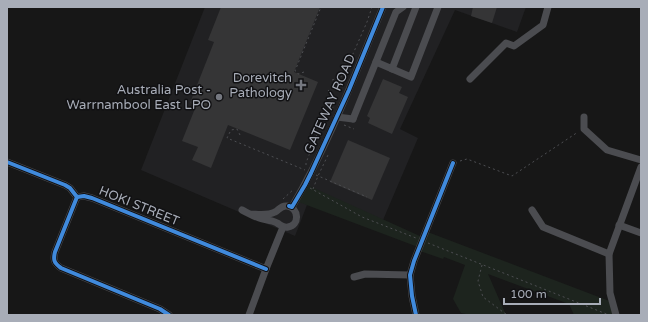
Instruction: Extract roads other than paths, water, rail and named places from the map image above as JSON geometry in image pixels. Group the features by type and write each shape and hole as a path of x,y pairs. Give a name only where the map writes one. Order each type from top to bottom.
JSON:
{"street":[{"name":"GATEWAY ROAD","path":"292,207 305,185 314,174 334,116 341,109 383,7"},
{"path":"353,119 396,12 403,7"},
{"path":"392,69 415,7"},
{"path":"376,62 411,77 438,7"},
{"path":"470,80 506,43 514,46 543,25 548,7"},
{"path":"341,109 353,119"},
{"path":"334,116 353,119"},
{"path":"584,117 584,129 608,150 641,160"},
{"name":"HOKI STREET","path":"7,162 65,185 70,188 77,197 84,196 92,198 266,269"},
{"path":"416,315 412,296 410,274 421,240 453,163"},
{"path":"616,315 610,293 609,254 641,167"},
{"path":"77,197 54,252 53,259 56,264 61,268 160,309 169,315"},
{"path":"242,210 250,214 260,218 289,227 296,221 297,215 292,207 284,206 279,208 276,212 270,214 250,214"},
{"path":"532,210 543,227 609,254"},
{"path":"276,212 275,218 280,225"},
{"path":"249,315 280,225"},
{"path":"620,225 641,233"},
{"path":"354,277 365,274 410,274"}],"place":[{"name":"Dorevitch Pathology","path":"301,85"},
{"name":"Australia Post - Warrnambool East LPO","path":"219,97"}]}
